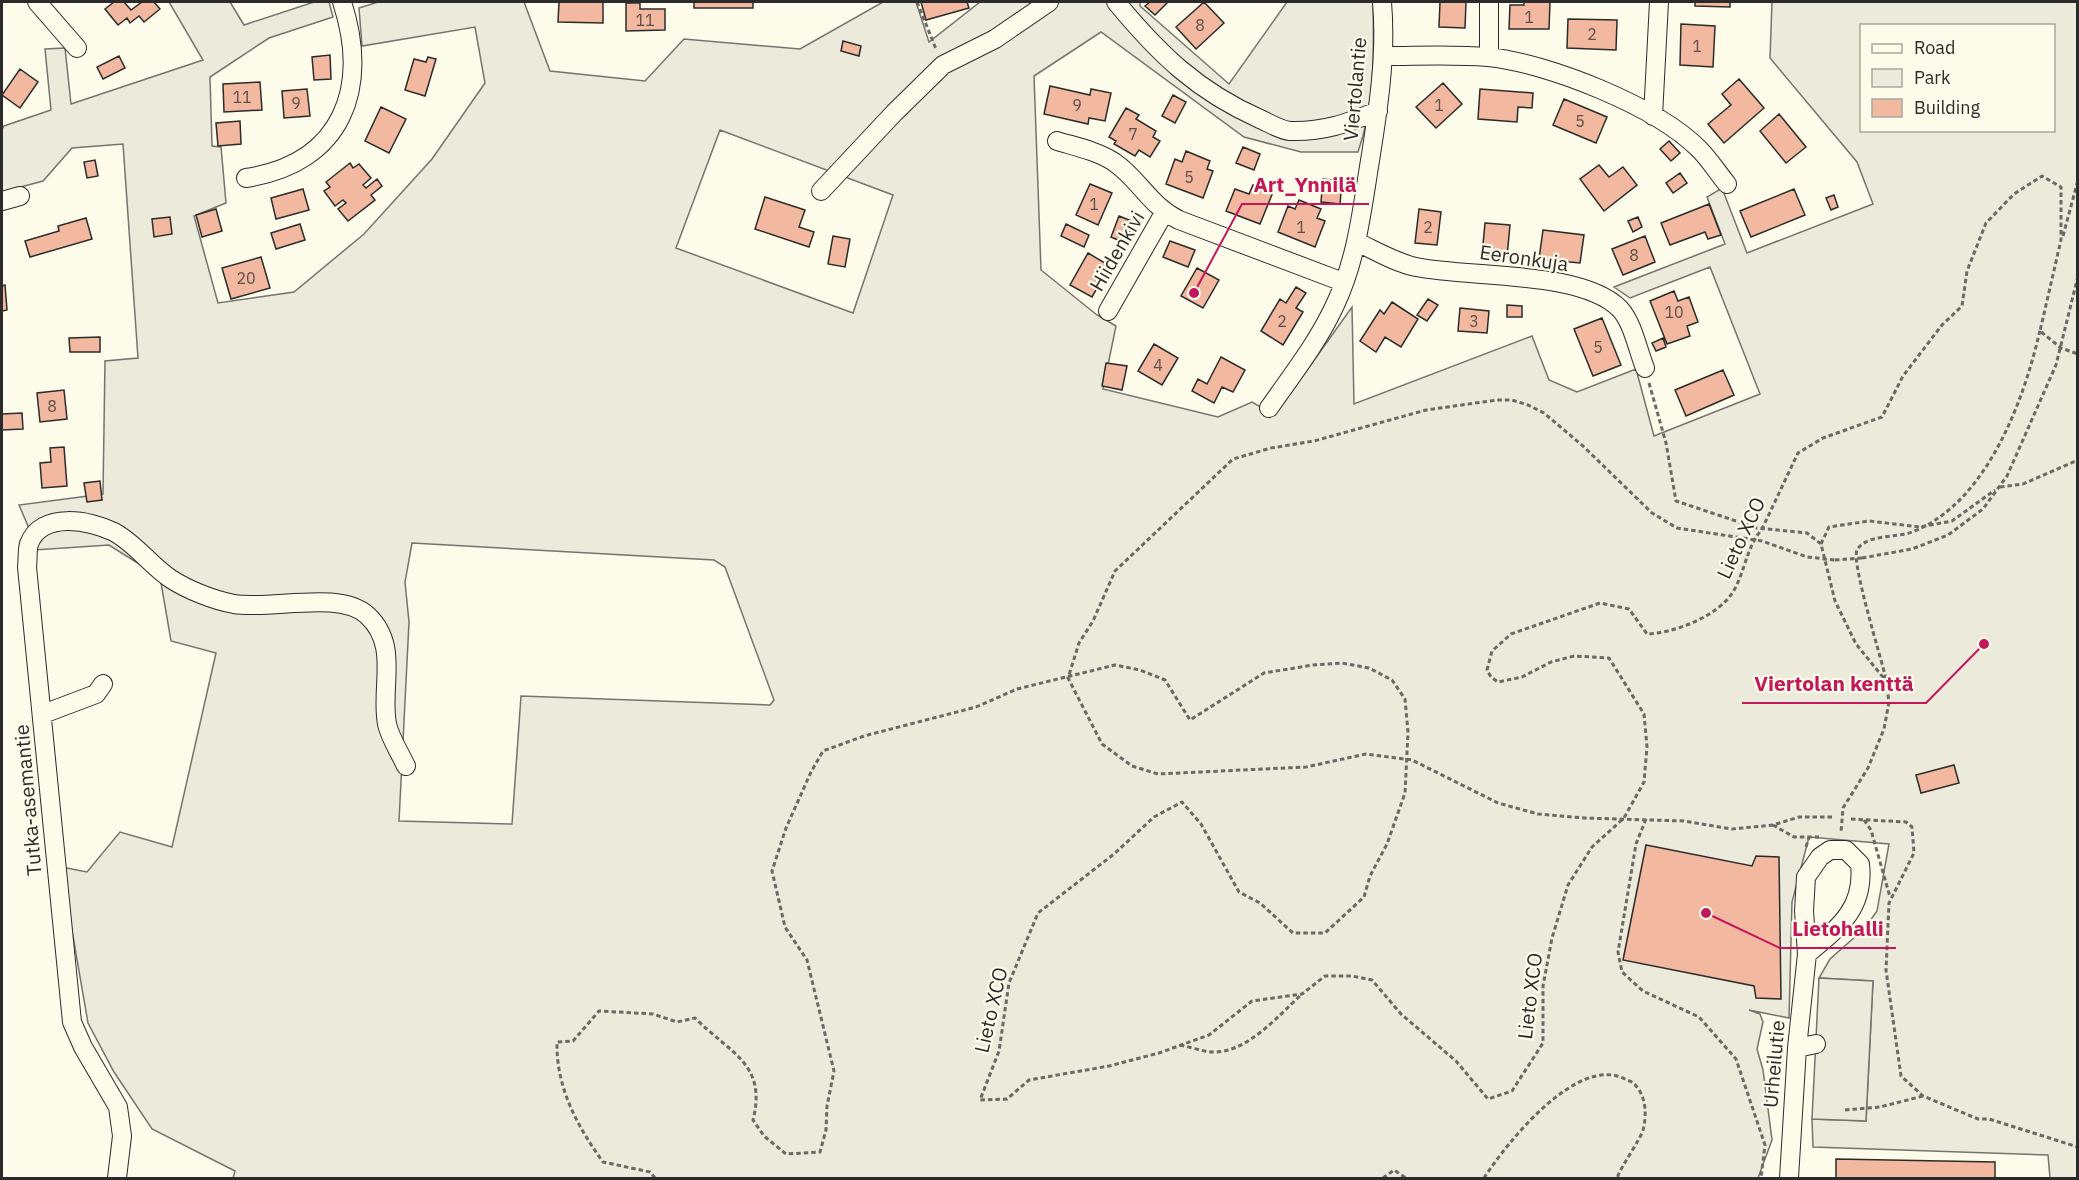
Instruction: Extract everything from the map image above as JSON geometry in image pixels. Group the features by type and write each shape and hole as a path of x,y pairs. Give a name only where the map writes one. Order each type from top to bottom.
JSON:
{"street":[{"path":"37,2 77,48"},
{"path":"246,178 271,174 294,164 315,149 340,118 353,86 355,61 350,24 342,2"},
{"path":"821,191 894,113 943,65 995,39 1049,2"},
{"path":"1116,2 1154,47 1194,81 1235,108 1287,131 1329,129 1378,111"},
{"name":"Viertolantie","path":"1269,408 1317,338 1336,304 1357,243 1378,111 1383,56 1382,2"},
{"path":"1489,2 1489,57"},
{"path":"1653,116 1659,2"},
{"path":"1383,56 1489,57 1529,64 1589,85 1653,116 1699,148 1727,184"},
{"path":"1057,141 1096,152 1116,164 1164,213 1343,282"},
{"path":"2,201 20,196"},
{"name":"Hiidenkivi","path":"1108,311 1164,213"},
{"name":"Eeronkuja","path":"1357,243 1414,267 1546,281 1590,292 1610,300 1622,311 1645,368"},
{"name":"Tutka-asemantie","path":"117,1179 122,1136 118,1107 83,1047 72,1022 27,567 29,544 38,530 58,521 81,522 114,532 171,578 200,593 233,604 273,606 343,602 355,606 369,616 379,630 387,652 387,724 406,766"},
{"path":"43,714 96,694 103,684"},
{"name":"Urheilutie","path":"1789,1179 1797,1048 1808,954 1804,911 1806,877 1820,857 1830,850 1846,850 1853,854 1860,864 1860,887 1855,904 1846,920 1808,954"},
{"path":"1797,1048 1816,1044"}],"path":[{"path":"917,2 943,65"},
{"name":"Lieto XCO","path":"656,1179 650,1172 603,1162 584,1135 568,1101 557,1064 557,1042 573,1041 600,1011 653,1014 677,1022 695,1018 752,1071 758,1099 753,1120 764,1136 786,1154 820,1152 834,1071 807,960 785,927 772,871 786,828 823,751 854,740 976,707 1017,689 1115,665 1140,670 1165,680 1190,720 1264,673 1342,663 1370,668 1392,680 1405,699 1408,732 1405,793 1387,844 1370,876 1364,897 1325,933 1293,933 1260,903 1239,892 1201,824 1182,802 1154,817 1114,854 1038,913 1009,983 999,1051 980,1100 1007,1099 1029,1080 1109,1066 1209,1035 1252,1000 1302,994 1325,976 1353,976 1372,980 1401,1014 1456,1061 1488,1099 1512,1092 1543,1043 1543,986 1552,938 1568,885 1592,848 1624,818 1644,782 1647,747 1644,714 1609,658 1574,656 1551,662 1522,677 1498,682 1487,670 1492,651 1511,634 1600,603 1629,609 1647,634 1663,634 1711,614 1732,593 1753,539 1762,529 1798,453 1823,438 1882,417 1903,376 1942,325 1962,306 1967,271 1986,223 2014,194 2042,176 2061,187 2061,240 2033,361 2005,433 1977,482 1943,514 1920,527"},
{"path":"2061,240 2078,180"},
{"path":"1832,818 1799,817 1773,825 1732,829 1684,820 1538,814 1498,804 1430,768 1406,759 1366,754 1306,766 1158,774 1132,766 1102,744 1068,678 1079,643 1093,621 1115,571 1233,459 1271,448 1314,441 1426,410 1497,400 1512,400 1528,405 1544,413 1583,446 1652,513 1677,528 1753,539 1826,561 1862,558 1912,549 1948,535 1983,509 1999,487 2025,439 2061,348 2078,276"},
{"path":"2040,331 2061,348 2078,354"},
{"path":"1645,368 1666,443 1676,501 1757,528 1807,534 1821,544 1835,601 1856,644 1886,681"},
{"path":"1821,544 1829,527 1869,521 1920,527 1952,521 1999,487 2023,484 2078,460"},
{"path":"1841,826 1843,808 1868,768 1884,729 1888,702 1875,630 1855,566 1856,552 1862,544 1912,532 1920,527"},
{"path":"1646,819 1636,844 1618,952 1622,972 1643,991 1699,1017 1736,1059 1755,1109 1765,1145 1761,1179"},
{"path":"1851,819 1906,822 1912,827 1914,853 1891,898"},
{"path":"1864,820 1871,830 1891,898 1886,970 1901,1076 1923,1096 1978,1119 1989,1119 2078,1147"},
{"path":"1773,825 1794,837 1809,837"},
{"path":"1180,1045 1214,1052 1241,1044 1267,1026 1302,994"},
{"path":"1484,1179 1518,1132 1539,1111 1576,1084 1596,1076 1616,1074 1635,1084 1645,1101 1643,1130 1617,1179"},
{"path":"1845,1110 1880,1107 1923,1096"},
{"path":"1383,1179 1394,1170 1406,1179"}],"green space":[{"path":"169,2 230,2 244,25 314,2 329,2 333,17 269,38 210,77 212,146 221,147 226,203 194,216 218,303 294,292 364,234 432,159 485,83 475,27 362,46 359,8 378,2 524,2 550,71 645,81 684,39 800,49 883,2 916,2 929,42 980,2 1140,2 1140,6 1229,84 1287,2 1373,2 1370,97 1364,134 1358,152 1301,152 1244,137 1101,32 1034,76 1041,270 1097,315 1116,326 1103,389 1218,417 1252,402 1275,415 1352,307 1354,404 1532,336 1549,380 1577,392 1636,369 1654,436 1760,394 1710,267 1630,298 1614,287 1725,244 1707,197 1722,188 1747,253 1873,204 1857,162 1770,58 1772,2 2077,2 2077,1178 2050,1178 2048,1155 1813,1147 1812,1119 1866,1121 1873,981 1819,978 1830,959 1865,928 1877,911 1889,844 1809,837 1792,902 1789,1018 1749,1010 1760,1014 1763,1022 1757,1049 1763,1070 1772,1140 1758,1178 233,1178 235,1171 152,1129 114,1072 88,1023 61,867 87,872 120,832 172,847 216,653 171,641 160,577 109,545 34,550 28,526 19,505 103,494 105,361 138,358 123,144 72,148 43,181 2,192 2,129 4,126 51,110 45,49 65,48 71,104 203,60","holes":["720,130 893,195 853,313 676,248","412,543 714,560 725,567 774,700 770,705 521,696 512,824 399,821 409,622 405,582"]}],"shaded area":[{"path":"1819,978 1873,981 1866,1121 1812,1119"}],"building":[{"path":"114,2 124,2 131,10 142,2 154,2 160,9 144,22 139,16 130,23 127,18 118,25 105,9"},
{"path":"559,2 603,2 603,23 558,22"},
{"path":"694,2 753,2 753,8 694,8"},
{"path":"921,2 967,2 969,8 926,20"},
{"path":"1150,2 1168,2 1155,15 1145,6"},
{"path":"1204,2 1224,23 1196,49 1176,27"},
{"path":"1440,2 1466,2 1465,28 1439,27"},
{"path":"1524,2 1550,2 1549,29 1509,29 1510,5 1524,5"},
{"path":"1695,2 1730,2 1730,7 1695,6"},
{"path":"626,3 640,3 640,9 665,9 665,30 626,31"},
{"path":"1568,19 1617,20 1616,50 1567,48"},
{"path":"1681,24 1715,26 1713,67 1680,65"},
{"path":"843,41 861,46 859,56 841,51"},
{"path":"330,55 331,79 314,80 312,57"},
{"path":"119,56 125,68 103,79 97,67"},
{"path":"428,57 436,59 425,96 405,90 414,59 426,62"},
{"path":"20,69 38,82 20,108 2,95"},
{"path":"1739,79 1764,108 1724,143 1708,124 1731,105 1722,94"},
{"path":"260,82 262,110 224,112 223,84"},
{"path":"1443,83 1462,104 1436,128 1416,107"},
{"path":"1050,86 1090,95 1091,89 1111,93 1105,121 1089,118 1088,124 1044,114"},
{"path":"307,89 310,116 284,118 282,91"},
{"path":"1480,89 1533,93 1532,108 1518,107 1517,122 1478,119"},
{"path":"1173,95 1186,102 1175,123 1162,116"},
{"path":"1564,99 1607,117 1596,143 1553,125"},
{"path":"381,107 406,119 389,153 365,141"},
{"path":"1126,108 1139,115 1136,119 1156,131 1153,137 1160,141 1150,157 1139,150 1135,156 1114,144 1116,141 1109,137"},
{"path":"1779,114 1806,147 1786,163 1760,131"},
{"path":"240,121 241,144 218,146 216,123"},
{"path":"1669,141 1680,153 1671,161 1660,149"},
{"path":"1243,147 1260,154 1254,170 1236,163"},
{"path":"1186,151 1210,161 1207,169 1213,171 1203,198 1166,184 1175,159 1182,162"},
{"path":"95,160 98,176 87,178 84,162"},
{"path":"350,163 353,168 359,164 371,178 363,185 366,188 377,179 382,186 371,195 375,200 348,221 338,209 346,203 343,200 335,206 324,191 330,187 326,182"},
{"path":"1599,165 1609,177 1623,167 1637,185 1604,211 1580,179"},
{"path":"1680,173 1687,183 1673,193 1666,183"},
{"path":"1323,179 1342,181 1340,204 1321,202"},
{"path":"1090,184 1112,193 1098,225 1076,215"},
{"path":"1253,185 1273,192 1260,224 1226,211 1235,189 1249,194"},
{"path":"303,189 309,210 276,219 271,198"},
{"path":"1794,189 1805,215 1751,237 1740,211"},
{"path":"1834,195 1838,207 1831,210 1826,198"},
{"path":"765,197 805,210 799,227 814,232 809,247 755,229"},
{"path":"1299,200 1321,209 1317,218 1325,221 1315,247 1278,232 1288,206 1295,209"},
{"path":"1709,204 1721,235 1708,239 1705,232 1670,245 1661,223"},
{"path":"216,209 222,231 202,237 196,215"},
{"path":"1419,209 1441,212 1437,245 1415,243"},
{"path":"1119,216 1134,222 1125,243 1111,237"},
{"path":"170,217 172,234 154,237 152,219"},
{"path":"1638,217 1642,227 1633,232 1628,221"},
{"path":"86,218 92,239 30,257 25,241 59,231 58,226"},
{"path":"1485,223 1510,225 1507,257 1482,255"},
{"path":"300,224 305,240 276,249 271,233"},
{"path":"1066,224 1089,235 1084,247 1061,236"},
{"path":"1543,230 1584,235 1580,263 1539,259"},
{"path":"833,236 850,239 845,267 828,264"},
{"path":"1645,236 1655,262 1623,275 1612,249"},
{"path":"1170,241 1195,250 1188,267 1163,257"},
{"path":"1088,253 1110,266 1092,297 1070,285"},
{"path":"261,257 270,288 231,299 222,268"},
{"path":"1197,268 1219,280 1203,308 1181,296"},
{"path":"5,285 7,310 2,311 2,286"},
{"path":"1296,287 1306,293 1296,308 1303,312 1283,345 1261,331 1280,299 1286,303"},
{"path":"1674,291 1678,301 1689,297 1698,322 1687,326 1690,336 1667,344 1650,301"},
{"path":"1428,299 1438,305 1427,321 1417,315"},
{"path":"1392,302 1418,319 1401,347 1385,337 1376,352 1360,341 1380,310 1384,314"},
{"path":"1507,305 1522,306 1522,317 1507,317"},
{"path":"1460,308 1489,311 1487,333 1458,331"},
{"path":"1602,318 1621,365 1593,376 1574,329"},
{"path":"100,337 100,352 70,352 69,338"},
{"path":"1663,338 1666,347 1656,351 1652,343"},
{"path":"1154,344 1178,358 1162,385 1138,371"},
{"path":"1221,357 1245,370 1233,392 1222,387 1214,403 1192,391 1198,379 1207,384"},
{"path":"1106,363 1127,366 1122,390 1102,386"},
{"path":"1723,370 1734,395 1686,416 1675,390"},
{"path":"64,390 67,419 40,422 37,393"},
{"path":"22,413 23,429 2,430 2,414"},
{"path":"64,447 67,486 42,488 40,463 51,462 50,448"},
{"path":"100,481 102,500 87,502 84,483"},
{"path":"1954,765 1959,783 1921,793 1916,775"},
{"path":"1646,845 1752,866 1756,856 1779,857 1781,999 1756,998 1754,986 1623,960"},
{"path":"1836,1159 1995,1162 1995,1178 1836,1178"}],"place":[{"name":"Art_Ynnilä","path":"1194,293"},
{"name":"Viertolan kenttä","path":"1984,644"},
{"name":"Lietohalli","path":"1706,913"}]}
